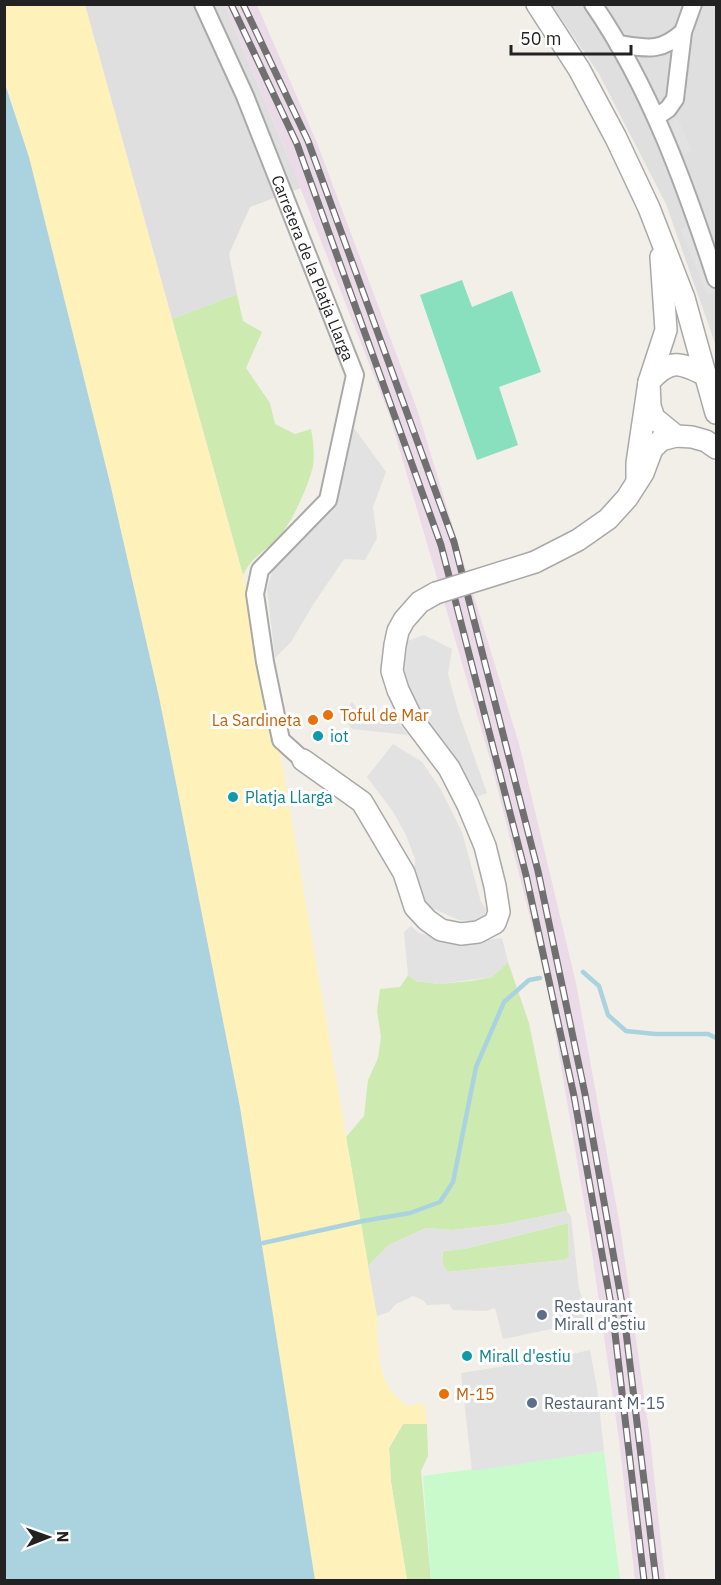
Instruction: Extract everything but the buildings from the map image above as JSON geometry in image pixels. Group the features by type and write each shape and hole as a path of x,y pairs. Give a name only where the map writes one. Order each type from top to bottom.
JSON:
{"street":[{"name":"Carretera de la Platja Llarga","path":"203,4 245,96 355,375 328,500 260,570 255,594 265,662 281,740 303,760 362,802 404,873 416,908 441,930 461,934 478,933 495,923 499,912 495,886 484,846 468,805 449,768 412,719 398,690 392,671 397,638 404,620 420,602 436,593 535,562 578,540 608,519 627,498 643,473 652,449 661,440 676,436"},
{"path":"593,4 618,44 656,117 693,210 717,279"},
{"path":"656,117 668,109 675,99 683,32 693,4"},
{"path":"544,8 616,138 659,233 684,298 717,412"},
{"path":"618,44 650,49 673,41 683,32"},
{"path":"638,480 638,463 649,382 666,330 659,233"},
{"path":"707,376 689,366 676,363 661,368 649,382 650,406 654,418 676,436 706,441 717,448"}],"shaded area":[{"path":"85,5 225,5 301,188 250,207 229,254 237,294 172,319"},
{"path":"225,5 257,5 317,143 417,409 519,744 576,983 620,1226 650,1438 665,1580 635,1580 619,1440 589,1232 548,989 490,759 390,417 285,149"},
{"path":"552,5 716,5 716,346 666,204 599,74"},
{"path":"678,119 692,151 684,155 670,122"},
{"path":"691,227 714,293 707,295 680,228"},
{"path":"352,425 386,472 373,507 377,538 365,560 344,559 291,642 275,658 267,589 273,569 337,497"},
{"path":"424,635 452,649 448,674 458,711 487,793 474,798 403,679 407,641"},
{"path":"352,702 363,717 396,720 408,735 352,729 345,719"},
{"path":"393,744 422,762 441,790 462,832 481,902 486,909 484,919 480,922 459,920 423,904 414,883 415,859 406,835 394,813 367,777"},
{"path":"411,926 419,933 462,943 502,938 508,962 492,977 439,984 416,981 408,975 404,932"},
{"path":"567,1211 571,1216 579,1289 586,1307 585,1322 503,1339 495,1308 486,1311 453,1310 449,1304 427,1305 423,1300 413,1296 396,1304 389,1312 377,1316 368,1266 389,1245 426,1228 452,1230 505,1224","holes":["568,1223 569,1257 564,1260 448,1272 442,1262 443,1251 464,1249"]},
{"name":"Restaurant M-15","path":"590,1350 604,1451 472,1471 461,1373 550,1359"}],"green space":[{"path":"462,280 472,307 512,291 541,372 499,387 518,445 477,460 420,295"},
{"path":"237,294 243,321 262,332 246,368 270,403 275,424 295,434 311,429 314,452 311,474 293,517 281,535 253,560 243,575 172,319"},
{"path":"508,962 529,1023 567,1211 505,1224 452,1230 426,1228 389,1245 368,1266 346,1137 364,1116 368,1080 378,1058 381,1037 377,1011 380,989 400,987 408,975 416,981 439,984 492,977"},
{"path":"568,1223 569,1257 564,1260 447,1272 442,1262 443,1251 464,1249"},
{"path":"403,1424 427,1424 428,1456 421,1471 431,1580 407,1580 391,1482 389,1448"},
{"path":"604,1451 620,1580 431,1580 423,1476"}],"sand":[{"name":"Platja Llarga","path":"4,5 85,5 260,637 377,1316 378,1345 383,1375 392,1392 406,1406 424,1403 427,1424 403,1424 389,1448 391,1482 407,1580 315,1580 240,1107 159,697 110,483 29,157 5,81"}],"water":[{"path":"4,81 29,157 110,483 159,697 240,1107 315,1580 5,1580"}],"waterway":[{"path":"583,972 599,986 608,1015 626,1031 655,1034 708,1034 716,1038"},
{"path":"263,1243 410,1213 440,1202 453,1182 476,1067 504,1002 529,980 540,978"}],"railway":[{"path":"231,4 297,144 441,545 526,875 574,1096 613,1316 644,1580"},
{"path":"243,4 308,141 454,542 538,871 585,1094 624,1315 656,1580"}],"place":[{"name":"Toful de Mar","path":"328,715"},
{"name":"La Sardineta","path":"313,720"},
{"name":"iot","path":"318,736"},
{"name":"Platja Llarga","path":"233,797"},
{"name":"Restaurant Mirall d'estiu","path":"542,1315"},
{"name":"Mirall d'estiu","path":"467,1356"},
{"name":"M-15","path":"444,1394"},
{"name":"Restaurant M-15","path":"532,1403"}]}
